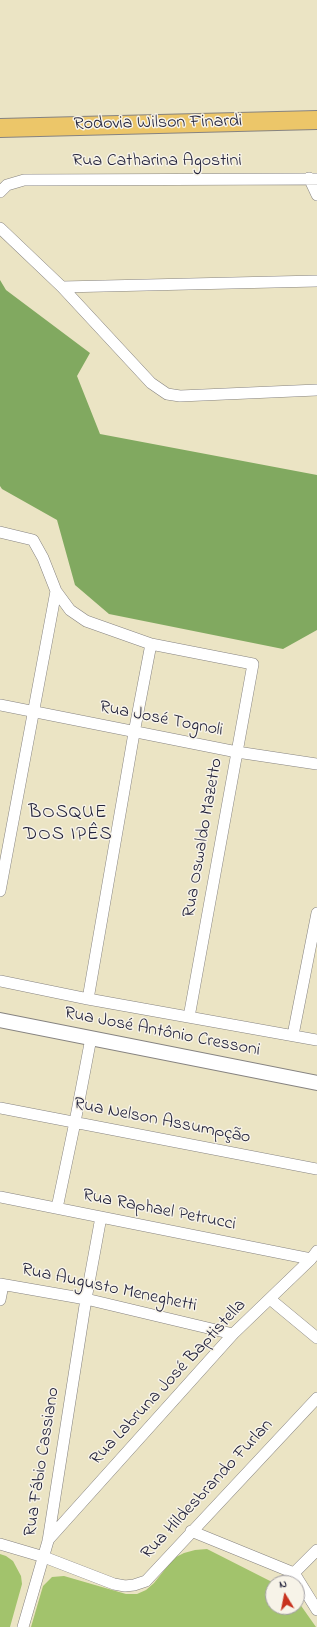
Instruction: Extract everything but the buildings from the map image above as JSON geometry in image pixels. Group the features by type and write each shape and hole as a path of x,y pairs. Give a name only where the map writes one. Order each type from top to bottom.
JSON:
{"main road":[{"name":"Rodovia Wilson Finardi","path":"0,128 317,120"}],"street":[{"name":"Rua Catharina Agostini","path":"0,192 7,185 24,180 313,178"},
{"path":"313,178 317,195"},
{"path":"0,228 62,288 151,383 168,394 180,396 317,390"},
{"path":"62,288 317,281"},
{"path":"0,532 33,540 43,558 56,591 70,610 86,621 151,644 88,999"},
{"path":"0,891 56,591"},
{"name":"Rua Oswaldo Mazetto","path":"151,644 253,664 189,1017"},
{"name":"Rua José Tognoli","path":"0,705 134,733 237,752 317,764"},
{"path":"293,1036 317,913"},
{"name":"Rua José Antônio Cressoni","path":"0,981 88,999 317,1040"},
{"name":"Rua José Antônio Cressoni","path":"0,1020 317,1083"},
{"path":"57,1208 91,1038"},
{"name":"Rua Nelson Assumpção","path":"0,1108 317,1169"},
{"name":"Rua Raphael Petrucci","path":"0,1197 314,1255"},
{"name":"Rua Fábio Cassiano","path":"23,1627 48,1541 86,1299 101,1216"},
{"name":"Rua Labruna José Baptistella","path":"48,1541 233,1334 314,1255"},
{"path":"0,1300 1,1284"},
{"name":"Rua Augusto Meneghetti","path":"1,1284 86,1299 233,1334"},
{"path":"270,1299 317,1338"},
{"name":"Rua Hildesbrando Furlan","path":"0,1544 44,1557 114,1584 134,1586 146,1581 191,1531 317,1398"},
{"path":"191,1531 294,1573 317,1610"},
{"path":"294,1573 317,1550"}],"green space":[{"path":"0,280 6,290 90,353 77,376 100,434 317,475 317,630 283,649 109,614 75,585 57,520 2,489 0,486"},
{"path":"207,1549 265,1578 265,1615 305,1615 305,1611 316,1627 31,1627 43,1586 52,1577 64,1576 126,1594 137,1594 146,1590 154,1583 174,1558 195,1550"},
{"path":"0,1554 13,1561 21,1576 22,1584 10,1627 0,1627"}],"district":[{"name":"BOSQUE DOS IPÊS","path":"68,825"}]}
